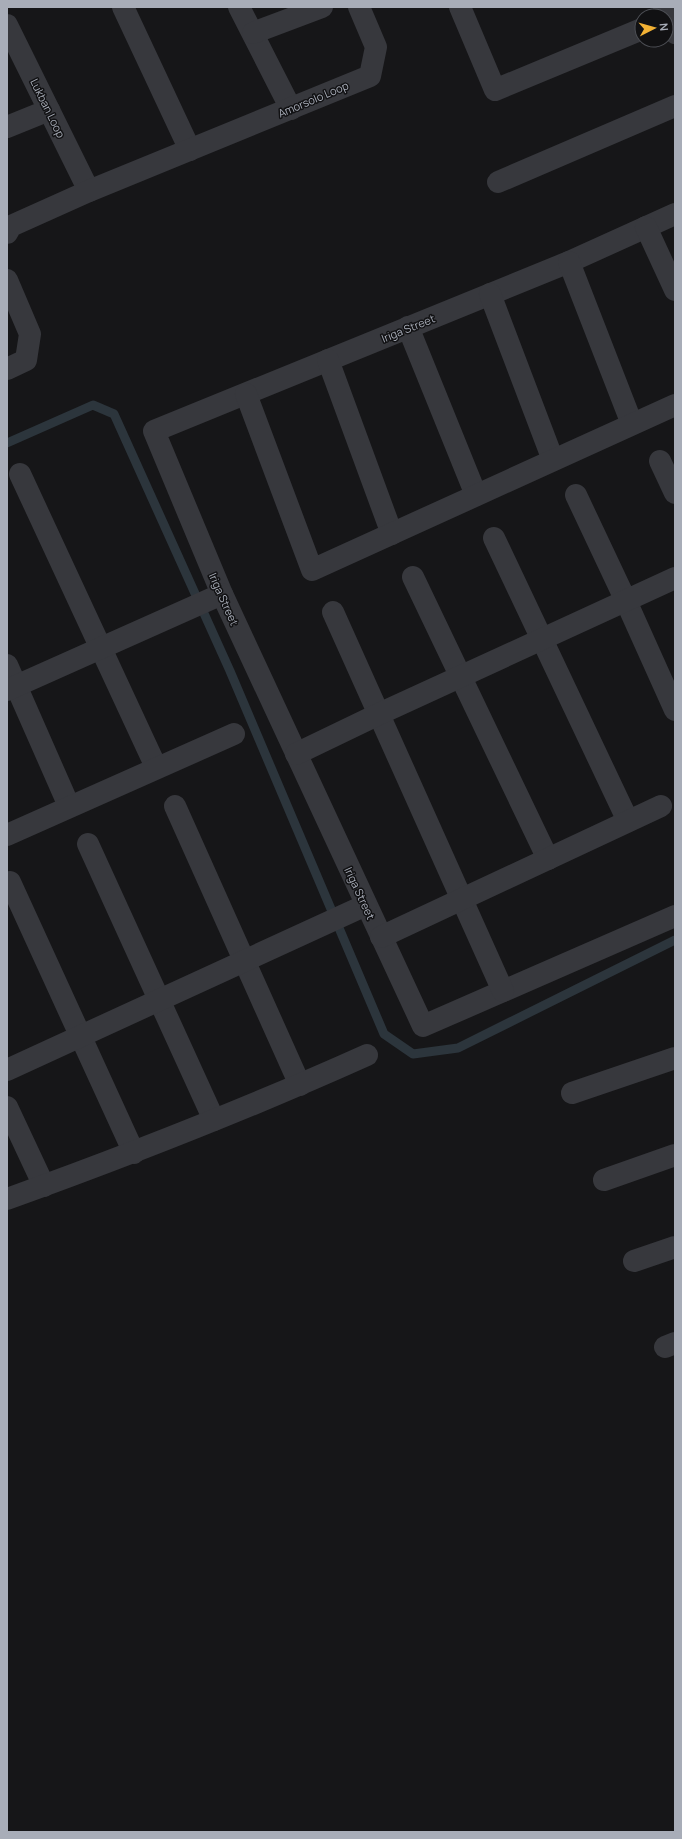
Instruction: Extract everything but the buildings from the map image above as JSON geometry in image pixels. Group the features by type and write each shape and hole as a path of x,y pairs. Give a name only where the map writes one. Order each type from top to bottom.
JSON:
{"street":[{"path":"123,7 190,150"},
{"path":"239,7 291,109"},
{"path":"252,33 322,7"},
{"name":"Amorsolo Loop","path":"7,233 12,226 89,191 370,76 376,46 359,7"},
{"path":"460,7 495,90 634,32"},
{"name":"Lukban Loop","path":"7,25 89,191"},
{"path":"498,182 675,106"},
{"path":"7,126 49,110"},
{"name":"Iriga Street","path":"675,214 569,262 154,431 222,594 423,1026 675,916"},
{"path":"646,227 675,290"},
{"path":"569,262 632,424"},
{"path":"7,280 30,334 26,360 7,369"},
{"path":"490,294 553,460"},
{"path":"408,328 476,495"},
{"path":"328,360 392,534"},
{"path":"246,394 312,570 675,405"},
{"path":"660,461 675,493"},
{"path":"20,474 156,767"},
{"path":"576,495 626,600 675,710"},
{"path":"494,538 628,822"},
{"path":"413,577 548,859"},
{"path":"296,754 378,714 675,578"},
{"path":"12,688 222,594"},
{"path":"333,612 503,991"},
{"path":"7,665 12,688 70,806"},
{"path":"7,835 156,767 234,734"},
{"path":"175,806 300,1085"},
{"path":"381,937 662,806"},
{"path":"88,844 214,1120"},
{"path":"10,882 134,1152"},
{"path":"7,1070 366,904"},
{"path":"7,1199 134,1152 214,1120 300,1085 367,1055"},
{"path":"572,1093 675,1058"},
{"path":"7,1107 44,1186"},
{"path":"604,1180 675,1155"},
{"path":"634,1261 675,1246"}],"waterway":[{"path":"7,443 93,405 114,414 230,671 384,1034 413,1054 458,1048 675,940"}]}
